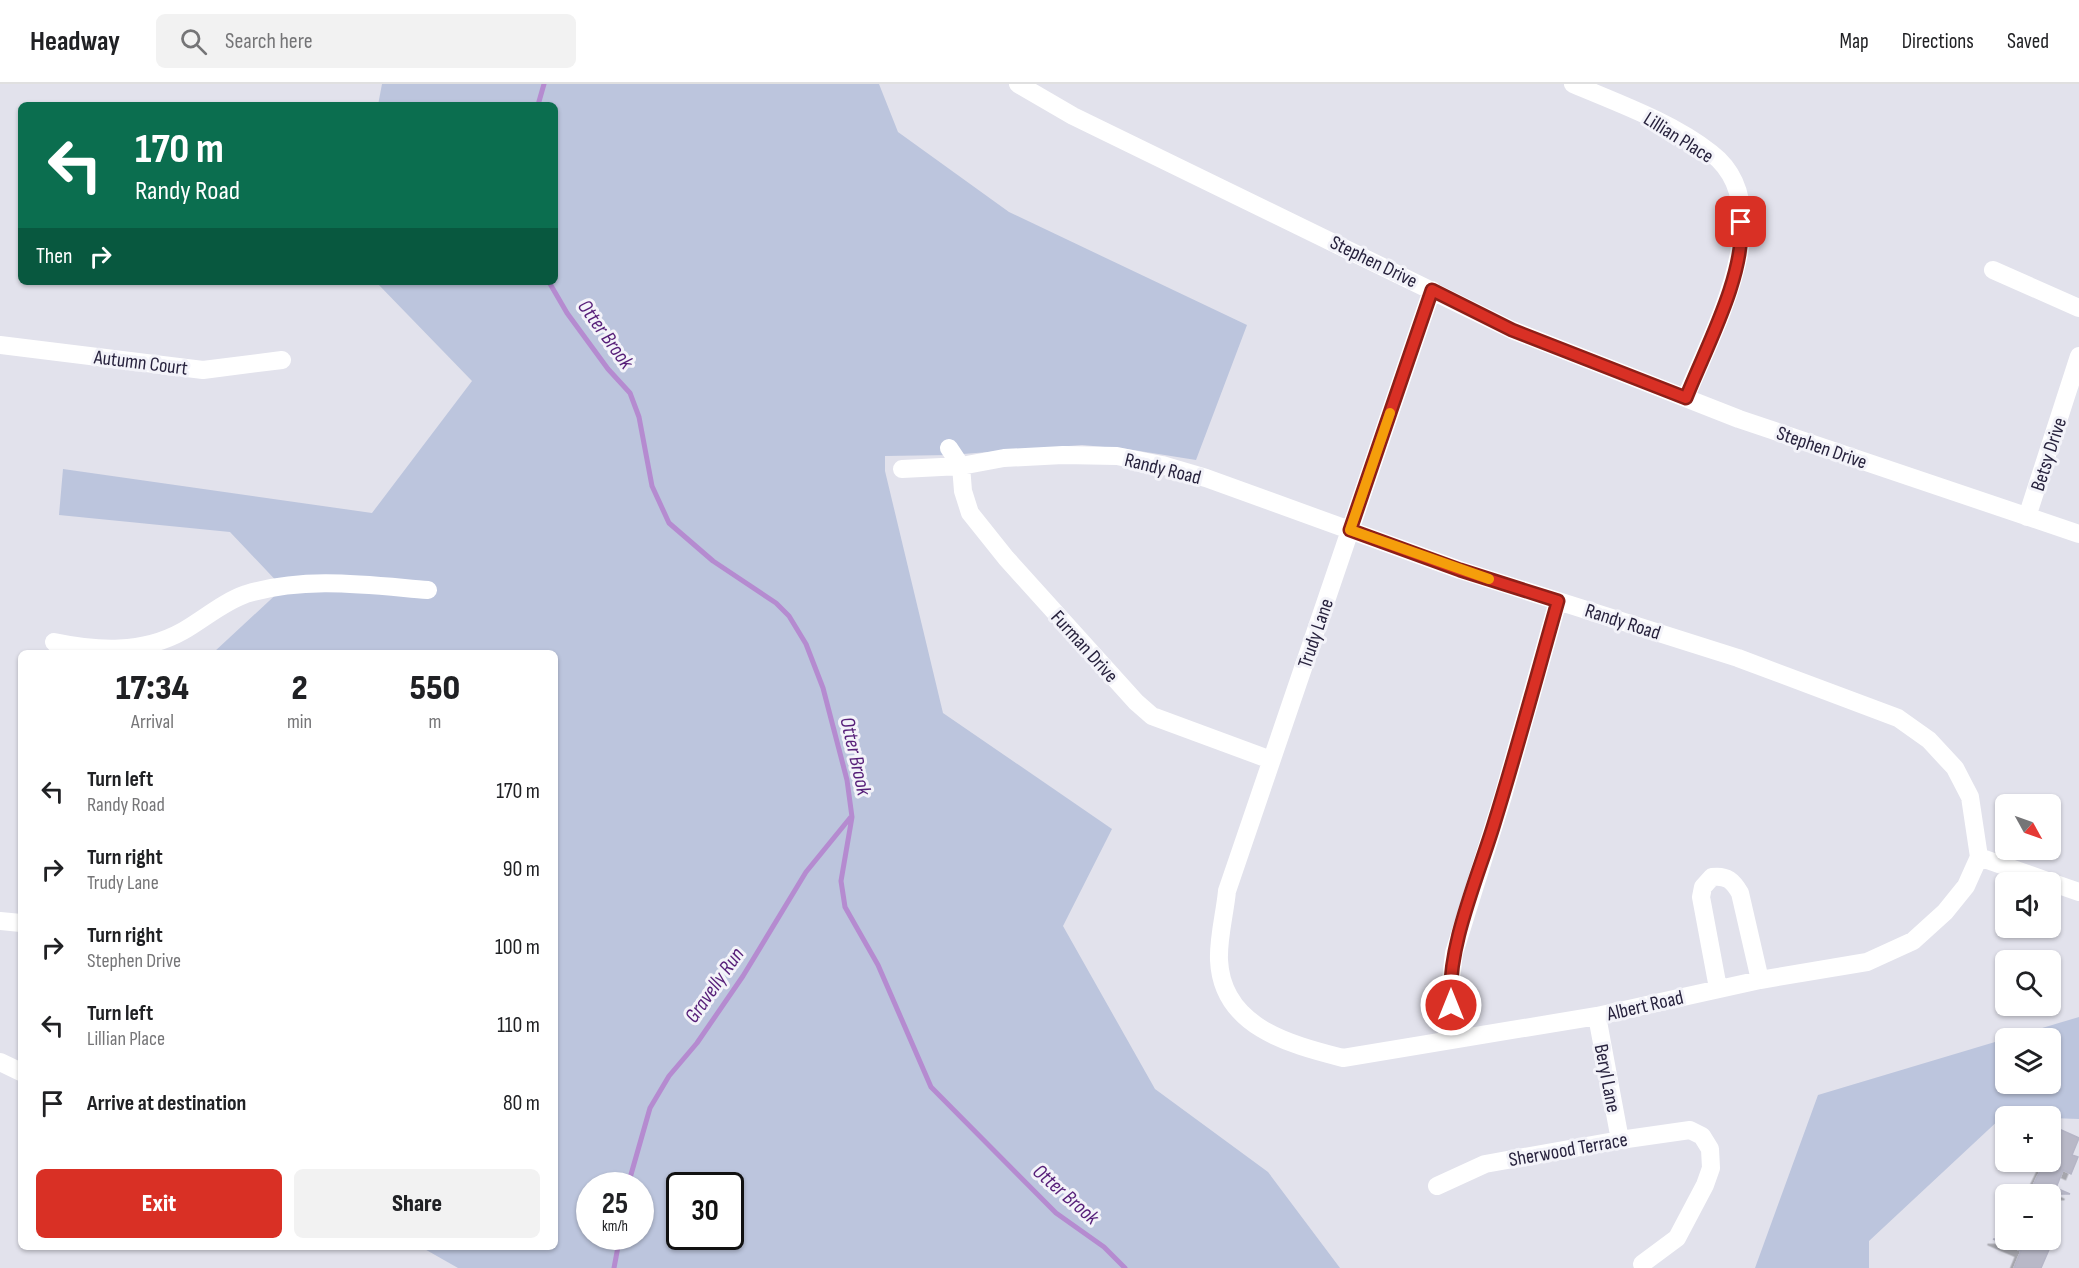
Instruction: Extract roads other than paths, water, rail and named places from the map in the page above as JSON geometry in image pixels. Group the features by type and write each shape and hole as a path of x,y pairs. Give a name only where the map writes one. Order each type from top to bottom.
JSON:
{"street":[{"name":"Stephen Drive","path":"1018,84 1073,116 1512,330 1750,422 2079,534"},
{"name":"Lillian Place","path":"1573,84 1657,120 1712,154 1732,176 1740,200 1743,243 1732,281 1686,398"},
{"path":"1993,270 2079,308"},
{"name":"Trudy Lane","path":"1223,980 1219,960 1227,891 1432,290"},
{"name":"Autumn Court","path":"0,345 203,370 282,360"},
{"name":"Betsy Drive","path":"2027,517 2079,356"},
{"path":"949,448 961,466"},
{"name":"Randy Road","path":"902,469 961,466 1004,458 1117,456 1206,478 1460,570 1738,658 1898,718 1929,740 1955,768 1970,797 1979,858"},
{"name":"Furman Drive","path":"961,466 963,491 970,513 1006,558 1136,702 1152,716 1271,760"},
{"path":"54,642 89,649 128,649 157,642 183,631 244,595 290,584 338,582 428,590"},
{"path":"1455,1038 1450,988 1454,953 1503,796 1558,601"},
{"path":"1979,858 2020,872"},
{"name":"Albert Road","path":"1223,980 1225,990 1247,1021 1270,1035 1303,1048 1343,1058 1596,1016 1718,988 1867,962 1913,941 1945,912 1966,886 1979,858"},
{"path":"1718,988 1701,897 1703,887 1712,877 1722,875 1733,881 1740,893 1760,980"},
{"path":"2061,886 2079,892"},
{"path":"0,921 18,923"},
{"name":"Beryl Lane","path":"1596,1016 1620,1140"},
{"path":"0,1062 18,1071"},
{"name":"Sherwood Terrace","path":"1437,1186 1485,1164 1690,1130 1702,1136 1710,1149 1711,1168 1705,1185 1677,1238 1642,1264"}],"waterway":[{"name":"Otter Brook","path":"539,102 544,84"},
{"name":"Otter Brook","path":"551,285 567,313 608,369 630,393 639,417 652,486 669,523 713,561 776,603 789,616 806,644 823,688 847,780 852,817 841,881 845,907 878,965 931,1087 1056,1213 1104,1247 1125,1268"},
{"name":"Gravelly Run","path":"632,1172 650,1108 669,1076 697,1043 743,976 806,872 850,818"},
{"name":"Gravelly Run","path":"614,1268 617,1250"}]}
